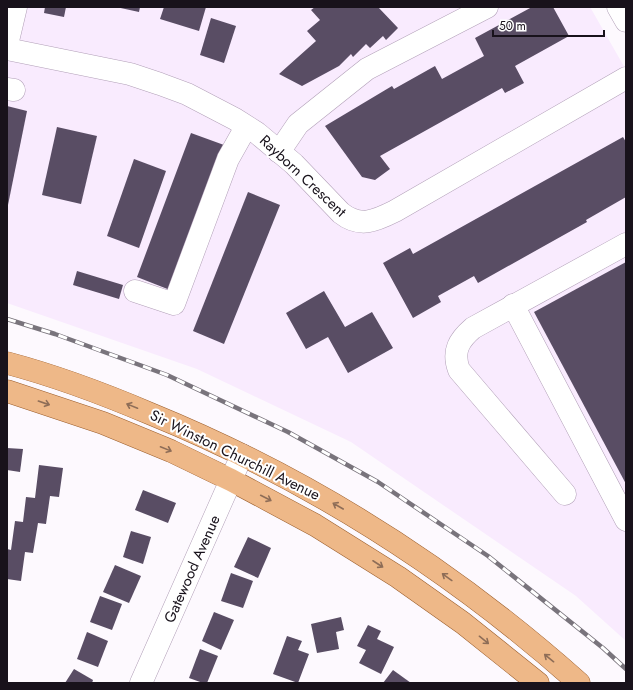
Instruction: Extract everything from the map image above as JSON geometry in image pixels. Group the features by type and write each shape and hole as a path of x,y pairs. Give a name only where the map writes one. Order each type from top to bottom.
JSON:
{"main road":[{"name":"Sir Winston Churchill Avenue","path":"7,363 117,400 180,426 284,475 355,516 411,551 477,599 579,683"},
{"name":"Sir Winston Churchill Avenue","path":"7,391 110,426 171,451 231,480 315,525 398,577 463,623 538,683"}],"street":[{"path":"7,45 16,7"},
{"path":"279,152 298,124 367,69 487,7"},
{"path":"618,7 626,21"},
{"name":"Rayborn Crescent","path":"7,49 130,74 187,94 235,119 257,133 294,164 331,203 348,218 357,222 374,221 395,211 626,78"},
{"path":"135,291 174,304 228,159 246,127"},
{"path":"566,494 459,370 456,362 456,349 465,335 473,328 626,244"},
{"path":"513,305 626,520"},
{"name":"Gatewood Avenue","path":"142,683 242,455"}],"shaded area":[{"path":"7,7 590,7 626,70 626,641 576,596 351,442 197,369 7,303"}],"building":[{"path":"45,7 66,7 64,17 44,13"},
{"path":"116,7 140,7 139,12"},
{"path":"164,7 206,7 199,31 160,19"},
{"path":"315,7 378,7 398,28 386,40 383,36 370,48 366,44 353,57 351,54 339,66 302,86 279,74 316,41 307,31 320,20 311,10"},
{"path":"532,7 553,7 569,36 515,66 524,83 505,93 502,88 380,156 390,169 375,180 362,177 325,126 392,86 394,89 435,66 442,79 484,56 475,38"},
{"path":"211,18 236,26 224,63 200,55"},
{"path":"7,106 27,111 8,205 7,205"},
{"path":"57,127 97,136 81,204 42,195"},
{"path":"191,133 224,145 170,290 137,277"},
{"path":"623,137 626,142 626,197 586,220 587,222 478,283 474,276 438,296 441,302 413,318 383,263 410,248 413,254"},
{"path":"134,159 166,171 139,248 107,236"},
{"path":"248,192 280,205 224,344 193,331"},
{"path":"626,262 626,484 534,312"},
{"path":"77,271 123,285 119,299 73,285"},
{"path":"324,291 345,327 372,312 393,348 348,373 328,337 306,349 286,313"},
{"path":"7,448 23,449 20,472 7,470"},
{"path":"39,465 63,468 59,497 50,496 46,524 38,523 33,553 25,552 21,581 7,579 7,549 11,550 15,521 23,522 26,497 35,498"},
{"path":"143,490 176,503 168,523 135,510"},
{"path":"131,531 151,537 143,564 123,557"},
{"path":"248,537 271,548 258,578 234,567"},
{"path":"115,565 141,576 129,603 103,592"},
{"path":"231,573 253,581 243,608 221,601"},
{"path":"100,596 122,604 112,630 90,622"},
{"path":"214,612 234,620 221,650 202,641"},
{"path":"341,617 344,630 336,632 339,649 317,653 311,624"},
{"path":"368,625 381,631 377,639 394,647 381,674 359,663 366,650 357,646"},
{"path":"87,632 108,641 98,667 77,659"},
{"path":"287,636 302,641 298,650 309,654 298,683 273,674"},
{"path":"200,649 218,656 207,683 189,678"},
{"path":"74,669 93,680 92,683 65,683"},
{"path":"393,670 411,683 383,683"}],"railway":[{"path":"7,319 55,334 167,375 288,432 378,482 488,556 603,648 626,669"}]}
